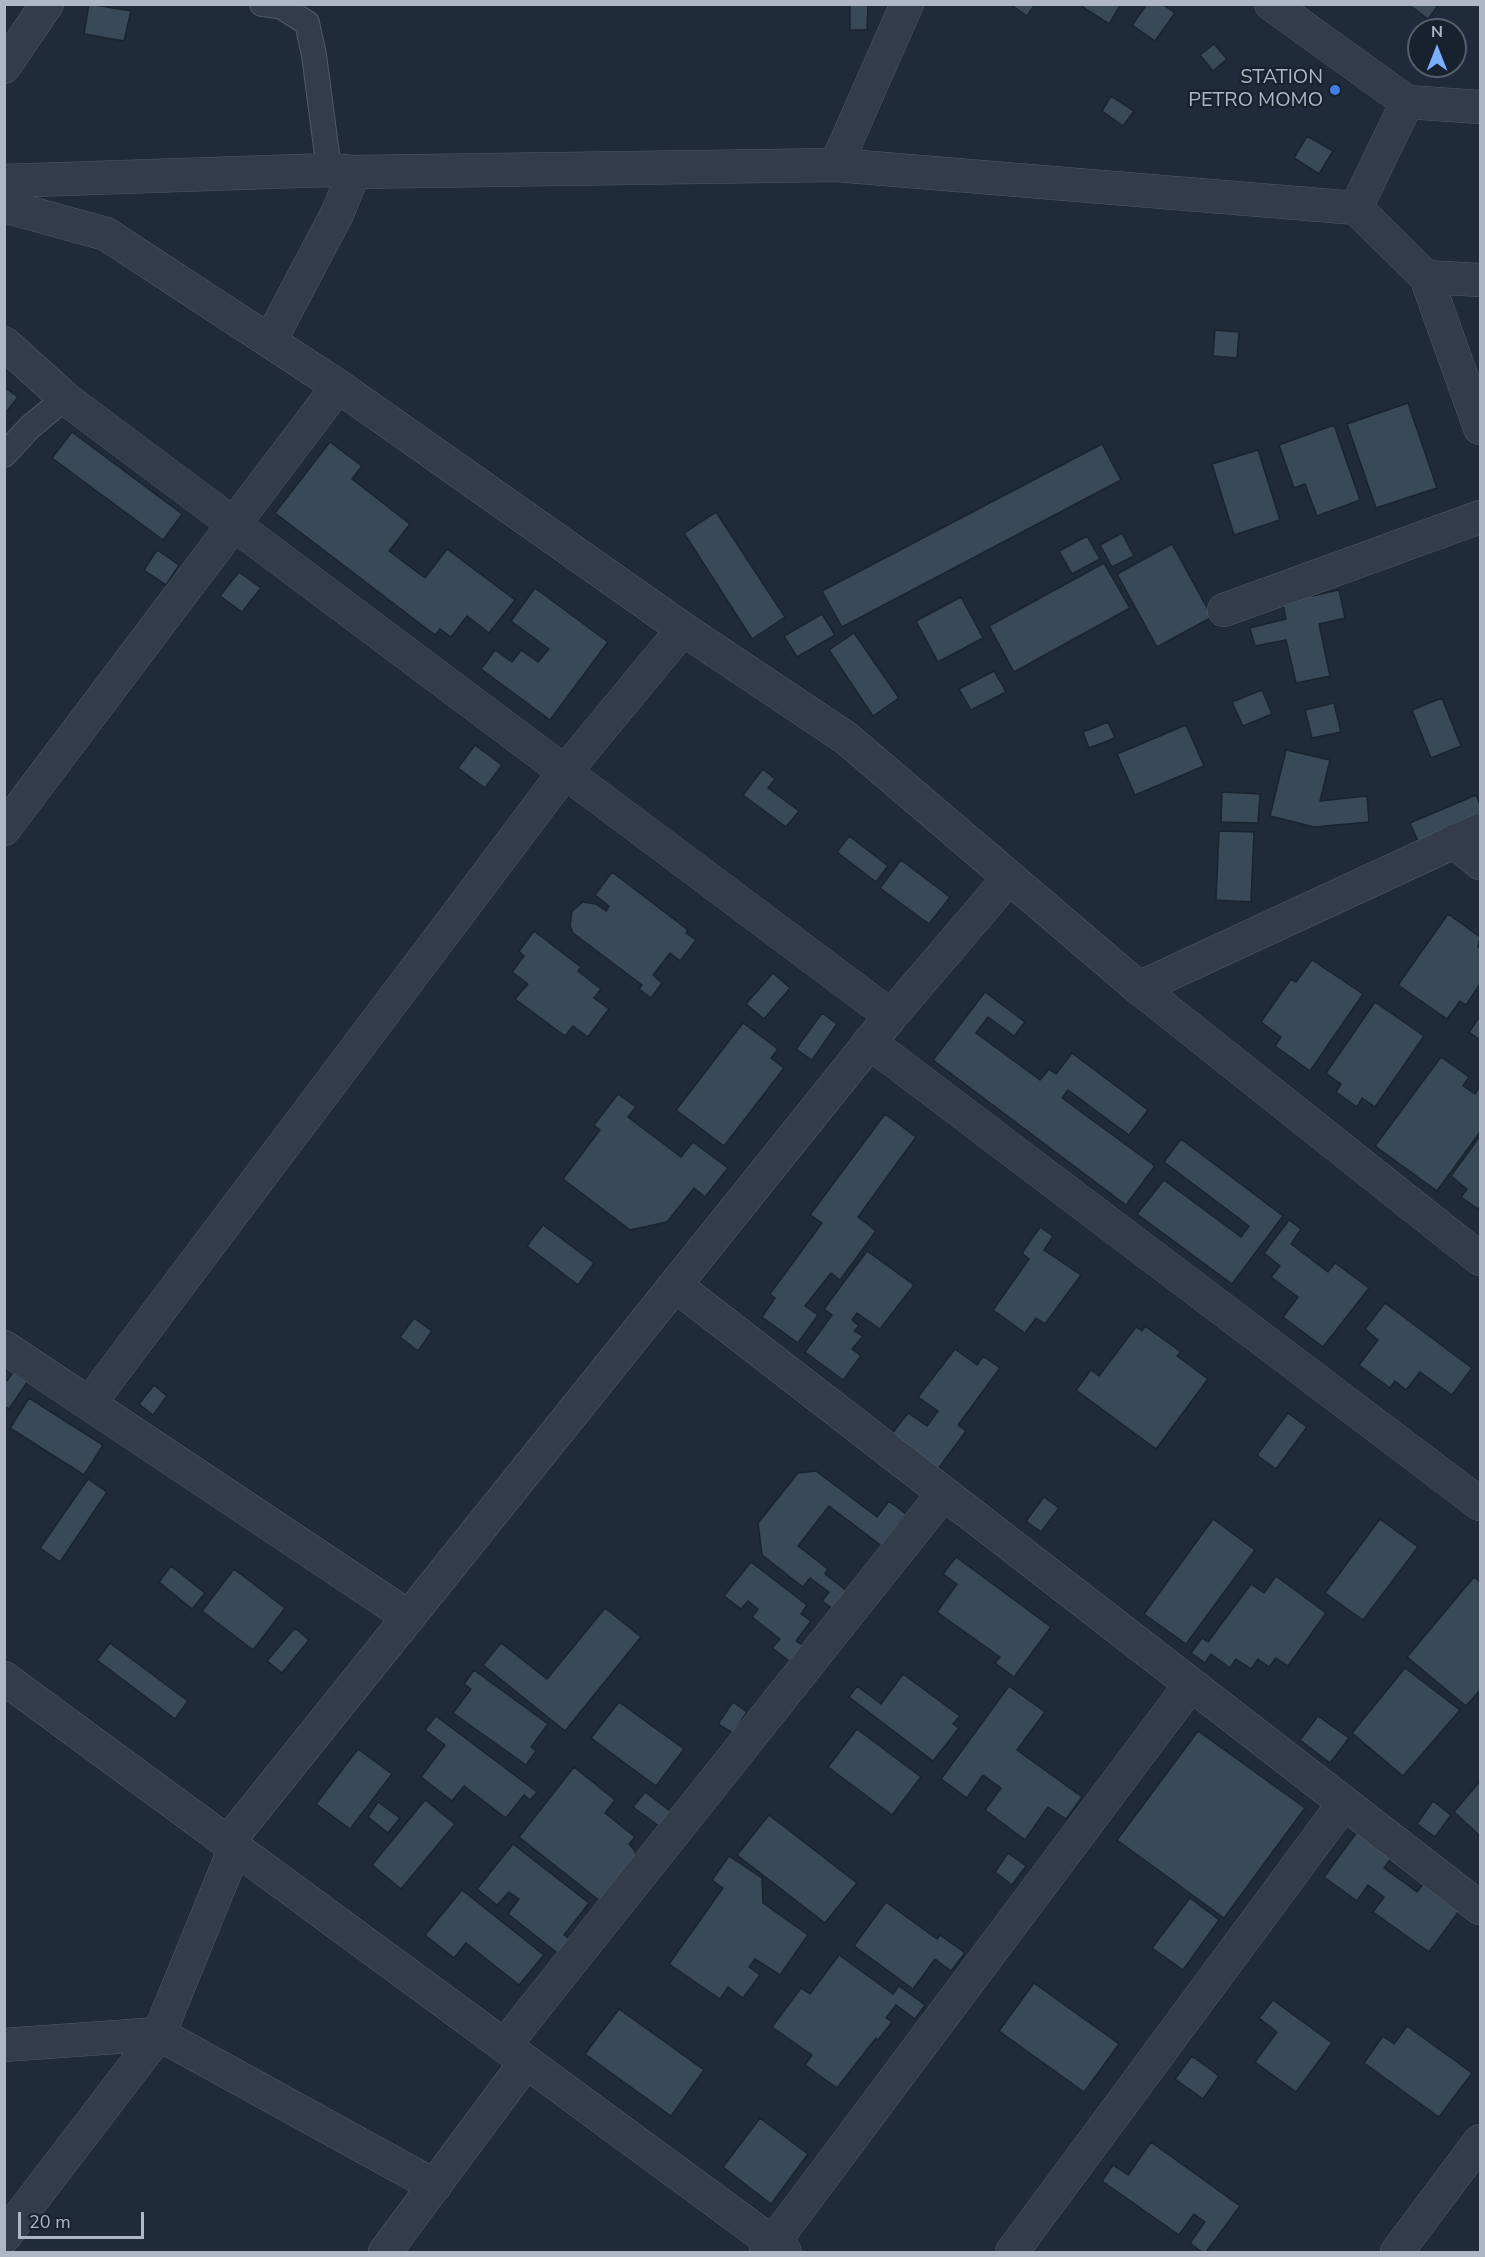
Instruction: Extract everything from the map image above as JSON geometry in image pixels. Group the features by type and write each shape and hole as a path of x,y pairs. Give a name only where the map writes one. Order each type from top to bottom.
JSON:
{"street":[{"path":"4,67 46,4"},
{"path":"836,165 907,4"},
{"path":"1271,4 1407,102 1480,107"},
{"path":"1356,208 1407,102"},
{"path":"4,181 342,171 836,165 1356,208 1426,277 1480,428"},
{"path":"270,341 338,212 342,171"},
{"path":"4,206 106,234 338,387 683,629 846,738 1008,879 1139,988 1480,1259"},
{"path":"1426,277 1480,280"},
{"path":"4,343 64,398 891,1016"},
{"path":"4,829 338,387"},
{"path":"1224,610 1480,517"},
{"path":"89,1404 564,773 683,629"},
{"path":"1139,988 1467,836 1480,863"},
{"path":"4,2237 159,2034 232,1845 409,1617 869,1042 1008,879"},
{"path":"869,1042 1480,1504"},
{"path":"675,1285 1480,1908"},
{"path":"4,1347 409,1617"},
{"path":"386,2253 435,2186 515,2054 944,1493"},
{"path":"4,1678 515,2054 775,2250 1191,1684"},
{"path":"1012,2253 1344,1803"},
{"path":"4,2045 159,2034 435,2186"},
{"path":"1397,2253 1480,2141"}],"lane":[{"path":"262,4 282,7 307,22 342,171"},
{"path":"4,456 30,427 64,398"}],"building":[{"path":"89,4 131,11 124,41 84,34"},
{"path":"850,4 868,4 867,30 850,30"},
{"path":"1010,4 1035,4 1027,16"},
{"path":"1078,4 1121,4 1109,24"},
{"path":"1147,4 1162,4 1175,13 1155,41 1132,25"},
{"path":"1408,4 1435,4 1437,7 1427,18"},
{"path":"1214,44 1227,59 1213,71 1200,55"},
{"path":"1111,96 1134,111 1123,126 1102,111"},
{"path":"1307,136 1333,151 1319,174 1294,158"},
{"path":"1215,330 1239,332 1237,358 1213,356"},
{"path":"4,387 18,397 4,415"},
{"path":"1408,403 1437,488 1376,508 1347,424"},
{"path":"1334,425 1360,500 1317,516 1305,484 1294,488 1279,445"},
{"path":"72,432 182,514 163,540 52,458"},
{"path":"330,442 362,466 352,479 410,524 389,551 425,578 447,549 515,600 489,633 467,616 451,637 440,629 435,635 275,513"},
{"path":"1102,444 1121,480 842,627 822,591"},
{"path":"1258,450 1280,520 1234,535 1212,464"},
{"path":"716,512 785,617 752,639 684,533"},
{"path":"1122,533 1134,556 1112,567 1100,545"},
{"path":"1087,536 1100,559 1072,574 1059,551"},
{"path":"1172,544 1212,617 1157,647 1117,574"},
{"path":"157,550 179,565 166,585 144,570"},
{"path":"1104,563 1130,608 1014,672 989,626"},
{"path":"239,572 261,588 242,612 220,596"},
{"path":"535,588 608,642 550,720 481,669 495,650 512,662 521,650 538,662 549,649 511,621"},
{"path":"1311,590 1312,596 1339,590 1345,618 1319,624 1330,676 1296,683 1286,640 1255,646 1250,628 1286,619 1281,596"},
{"path":"961,597 983,638 938,662 916,621"},
{"path":"822,614 835,635 797,657 784,636"},
{"path":"854,633 899,698 873,716 829,650"},
{"path":"994,671 1006,692 971,710 959,689"},
{"path":"1262,690 1272,714 1243,726 1232,702"},
{"path":"1442,698 1461,746 1431,758 1412,710"},
{"path":"1334,703 1341,732 1312,738 1305,710"},
{"path":"1108,722 1115,738 1089,748 1083,732"},
{"path":"1186,725 1204,766 1135,795 1117,754"},
{"path":"475,745 502,765 485,788 458,768"},
{"path":"1286,750 1330,760 1320,801 1367,796 1369,822 1314,827 1270,816"},
{"path":"763,769 775,779 768,788 799,811 786,827 743,795"},
{"path":"1222,792 1260,794 1258,823 1221,822"},
{"path":"1476,795 1480,805 1480,816 1419,843 1410,823"},
{"path":"1219,831 1254,832 1251,902 1216,900"},
{"path":"849,836 888,866 876,882 837,852"},
{"path":"901,860 950,897 929,924 880,888"},
{"path":"612,872 688,930 686,933 696,940 680,961 670,953 653,975 662,983 651,998 639,989 642,985 573,933 570,926 572,911 583,902 596,904 606,911 609,906 595,895"},
{"path":"1448,914 1480,937 1478,947 1480,948 1480,984 1466,1005 1460,1001 1447,1019 1398,985"},
{"path":"534,931 581,967 578,971 601,989 594,998 609,1009 588,1037 573,1026 565,1036 515,999 528,984 512,972 524,956 519,951"},
{"path":"1312,960 1363,994 1310,1071 1275,1046 1281,1037 1261,1022 1291,979 1296,982"},
{"path":"773,973 790,988 764,1019 746,1004"},
{"path":"985,992 1025,1022 1014,1036 988,1017 976,1033 1040,1080 1049,1069 1056,1074 1072,1053 1148,1110 1129,1135 1068,1090 1062,1098 1155,1166 1126,1205 933,1060"},
{"path":"1375,1002 1424,1036 1375,1107 1362,1098 1357,1107 1336,1092 1341,1084 1326,1073"},
{"path":"822,1013 837,1024 812,1060 796,1049"},
{"path":"1480,1016 1480,1040 1469,1032"},
{"path":"743,1023 778,1049 771,1058 784,1068 724,1146 676,1110"},
{"path":"1441,1057 1469,1077 1463,1086 1475,1094 1480,1086 1480,1132 1437,1191 1375,1146"},
{"path":"618,1094 636,1107 628,1117 681,1157 693,1142 728,1168 705,1197 694,1188 667,1222 630,1230 563,1179 600,1130 594,1125"},
{"path":"885,1114 916,1137 858,1217 876,1231 840,1280 831,1273 805,1306 818,1315 798,1343 762,1317 775,1298 770,1294 822,1223 810,1215"},
{"path":"1480,1136 1480,1205 1478,1209 1461,1197 1467,1189 1451,1176"},
{"path":"1181,1139 1283,1216 1232,1284 1137,1214 1164,1180 1241,1237 1249,1226 1164,1162"},
{"path":"1289,1220 1301,1229 1291,1244 1328,1272 1335,1263 1369,1288 1323,1347 1283,1317 1298,1297 1271,1277 1280,1266 1264,1253"},
{"path":"543,1225 594,1263 578,1285 527,1246"},
{"path":"1040,1227 1053,1236 1044,1250 1081,1275 1045,1324 1036,1318 1025,1333 993,1310 1029,1259 1022,1253"},
{"path":"867,1251 914,1285 880,1329 857,1313 852,1320 859,1326 854,1331 863,1336 852,1349 861,1356 843,1380 805,1352 832,1315 824,1309"},
{"path":"1385,1303 1472,1368 1452,1395 1420,1372 1406,1390 1395,1381 1390,1388 1359,1365 1378,1340 1365,1329"},
{"path":"414,1318 432,1331 418,1351 400,1337"},
{"path":"1145,1326 1181,1352 1177,1356 1208,1379 1156,1449 1076,1390 1091,1370 1099,1376 1136,1327 1142,1331"},
{"path":"955,1349 977,1365 983,1356 1000,1368 958,1425 966,1431 938,1469 891,1435 908,1413 927,1426 938,1411 918,1397"},
{"path":"13,1372 28,1381 9,1409 4,1406 4,1379 7,1381"},
{"path":"154,1385 167,1396 153,1415 139,1404"},
{"path":"29,1398 103,1445 84,1475 10,1428"},
{"path":"1288,1413 1307,1427 1276,1469 1257,1455"},
{"path":"816,1471 877,1517 889,1501 906,1514 882,1546 829,1506 798,1546 828,1569 825,1574 847,1591 833,1609 822,1601 829,1592 810,1578 803,1587 762,1555 758,1523 798,1473"},
{"path":"88,1479 107,1492 60,1562 40,1548"},
{"path":"1044,1497 1059,1508 1041,1532 1026,1521"},
{"path":"1213,1519 1255,1550 1186,1644 1144,1614"},
{"path":"1380,1519 1418,1547 1363,1620 1325,1593"},
{"path":"956,1557 1051,1627 1014,1677 995,1663 1000,1657 937,1612 957,1584 943,1574"},
{"path":"751,1562 807,1605 801,1614 811,1621 796,1641 805,1647 792,1663 772,1648 780,1639 752,1617 758,1609 748,1601 741,1609 724,1596"},
{"path":"171,1566 205,1593 192,1609 159,1582"},
{"path":"234,1569 285,1608 253,1650 202,1611"},
{"path":"1276,1576 1326,1613 1288,1666 1276,1658 1269,1667 1258,1659 1251,1669 1236,1659 1230,1668 1211,1654 1205,1663 1191,1653 1202,1638 1208,1642 1251,1584 1264,1593"},
{"path":"1474,1577 1480,1582 1480,1690 1466,1706 1407,1657"},
{"path":"605,1608 641,1637 565,1731 483,1665 501,1643 547,1679"},
{"path":"295,1628 309,1640 282,1673 267,1661"},
{"path":"110,1643 188,1701 175,1719 97,1660"},
{"path":"1405,1668 1460,1710 1403,1776 1352,1733"},
{"path":"474,1670 548,1724 531,1747 536,1751 526,1765 453,1713 471,1689 464,1684"},
{"path":"903,1674 960,1716 953,1724 959,1728 933,1761 849,1697 857,1686 881,1704"},
{"path":"1009,1686 1045,1712 1017,1750 1082,1797 1066,1819 1048,1807 1025,1840 985,1810 1001,1788 983,1775 967,1798 941,1779"},
{"path":"619,1702 684,1749 656,1786 591,1738"},
{"path":"733,1702 747,1712 733,1733 718,1724"},
{"path":"436,1716 537,1792 530,1800 524,1795 506,1818 464,1786 452,1801 421,1777 445,1745 425,1730"},
{"path":"1318,1716 1349,1738 1330,1763 1300,1740"},
{"path":"857,1729 921,1777 892,1815 828,1767"},
{"path":"1198,1731 1305,1808 1224,1918 1117,1840"},
{"path":"358,1749 392,1774 350,1829 316,1804"},
{"path":"574,1767 615,1800 605,1813 635,1837 629,1844 635,1851 636,1861 600,1901 519,1837"},
{"path":"1480,1781 1480,1836 1454,1812"},
{"path":"645,1792 678,1817 667,1832 633,1807"},
{"path":"425,1800 455,1824 401,1889 372,1865"},
{"path":"1433,1801 1451,1815 1435,1837 1417,1824"},
{"path":"378,1802 400,1818 388,1833 368,1817"},
{"path":"769,1815 857,1883 825,1923 737,1855"},
{"path":"1360,1828 1395,1853 1384,1868 1417,1892 1429,1876 1465,1903 1429,1952 1373,1912 1384,1897 1368,1885 1357,1901 1324,1877"},
{"path":"513,1844 589,1903 564,1935 577,1945 565,1959 508,1914 519,1899 509,1892 497,1905 477,1889"},
{"path":"1008,1853 1026,1866 1012,1885 995,1872"},
{"path":"729,1856 762,1878 763,1903 808,1935 780,1975 755,1959 749,1967 760,1975 743,1998 728,1987 720,1999 669,1964 723,1888 712,1880"},
{"path":"462,1890 544,1955 519,1985 466,1943 454,1958 425,1935"},
{"path":"1190,1898 1219,1920 1183,1970 1152,1948"},
{"path":"886,1902 937,1939 940,1935 965,1953 951,1971 935,1959 913,1989 854,1946"},
{"path":"839,1955 893,1994 899,1986 925,2005 915,2019 896,2005 886,2018 892,2022 878,2040 876,2038 837,2088 805,2065 812,2055 772,2027 801,1988 810,1994"},
{"path":"1034,1983 1119,2044 1084,2092 999,2031"},
{"path":"1273,2000 1332,2043 1296,2092 1255,2062 1277,2032 1259,2018"},
{"path":"619,2009 704,2070 671,2116 585,2054"},
{"path":"1407,2026 1472,2073 1439,2117 1364,2063 1383,2036 1394,2044"},
{"path":"1192,2056 1219,2076 1203,2099 1175,2079"},
{"path":"760,2118 808,2154 771,2204 723,2167"},
{"path":"1151,2142 1240,2206 1206,2252 1202,2252 1190,2243 1205,2222 1194,2214 1179,2235 1102,2181 1113,2165 1128,2175"}],"place":[{"name":"STATION PETRO MOMO","path":"1335,90"}]}
